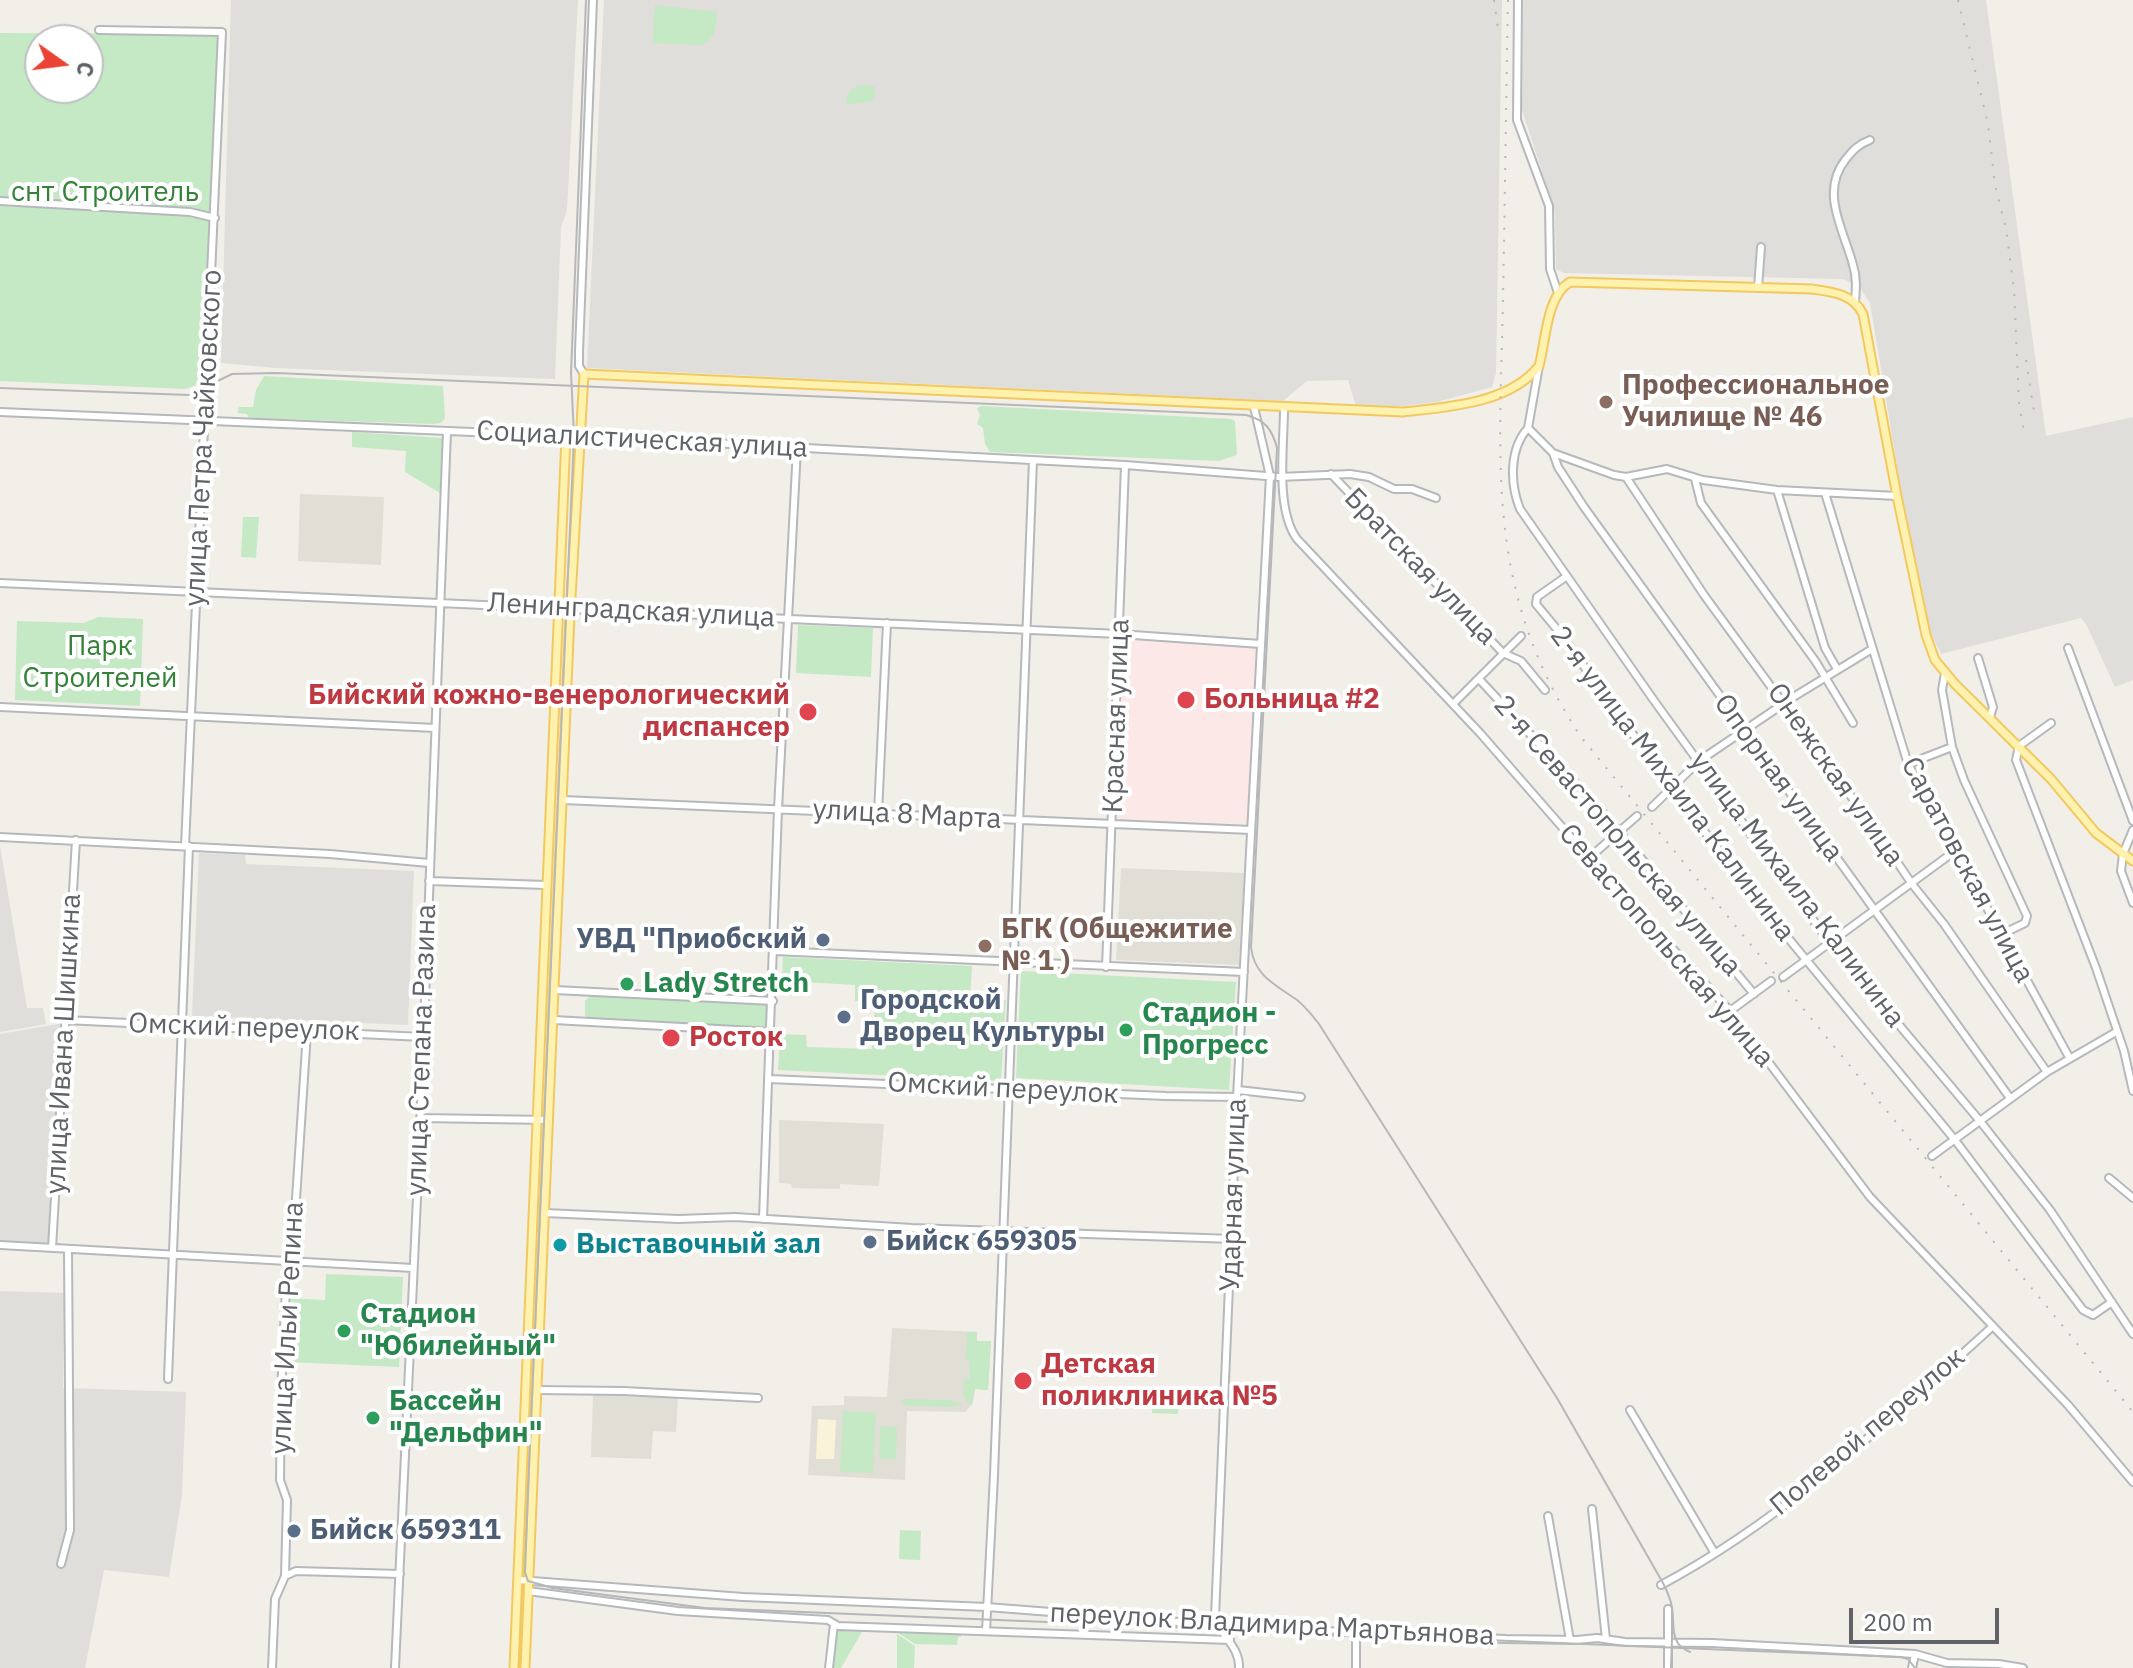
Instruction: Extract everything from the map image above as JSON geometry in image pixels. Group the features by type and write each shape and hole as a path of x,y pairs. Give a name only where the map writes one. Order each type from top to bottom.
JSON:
{"main road":[{"path":"566,436 515,1665 525,1665 584,374 1284,409 1403,412 1450,407 1501,392 1526,379 1539,366 1553,301 1567,284 1576,281 1820,290 1841,295 1855,302 1866,324 1897,496 1926,635 1935,660 2059,788 2096,833 2133,861"},
{"name":"Социалистическая улица","path":"566,436 580,436"},
{"path":"550,799 563,800"},
{"path":"533,1213 545,1213"}],"street":[{"path":"584,374 579,366 579,351 593,0"},
{"path":"1518,0 1517,120 1549,206 1550,269 1558,293"},
{"name":"улица Петра Чайковского","path":"104,30 222,31 190,716 183,1026 168,1379"},
{"path":"1855,302 1855,274 1834,202 1833,187 1842,164 1860,144 1870,140"},
{"path":"0,201 190,212 215,218"},
{"path":"1758,288 1761,247"},
{"path":"1539,366 1528,428 1553,453 1585,466 1626,477 1667,469 1695,479 1777,490 1897,496"},
{"name":"Ударная улица","path":"1216,1623 1237,1093 1270,476 1254,407"},
{"name":"Севастопольская улица","path":"1284,409 1285,516 1297,539 1453,704 1730,1011 1870,1197 2068,1405 2133,1482"},
{"name":"Социалистическая улица","path":"0,412 566,436"},
{"name":"улица Михаила Калинина","path":"1528,428 1519,440 1514,455 1518,504 1830,943 1980,1121 2050,1210 2133,1334"},
{"name":"улица Степана Разина","path":"395,1668 447,431"},
{"name":"Социалистическая улица","path":"580,436 1125,465 1284,477 1331,474 1369,477 1394,489 1412,489 1436,498"},
{"path":"763,1219 778,809 797,448"},
{"name":"Опорная улица","path":"1553,453 1558,467 1584,507 2010,1098"},
{"path":"986,1631 1033,460"},
{"name":"Красная улица","path":"1106,967 1125,465"},
{"name":"Братская улица","path":"1331,474 1503,653 1523,662 1545,690"},
{"name":"Онежская улица","path":"1626,477 1704,595 1944,924 2047,1072"},
{"path":"1695,479 1701,503 1811,654 1853,723"},
{"path":"1777,490 1825,648 1837,669"},
{"name":"Саратовская улица","path":"1825,493 1908,764 2069,1057"},
{"name":"2-я улица Михаила Калинина","path":"1567,576 1537,597 1536,604 1672,788 1805,960 1955,1140 2083,1310 2093,1315 2112,1302"},
{"name":"Ленинградская улица","path":"0,583 1119,634 1261,644"},
{"path":"878,813 887,623"},
{"path":"1453,704 1521,636"},
{"path":"2068,648 2133,821"},
{"path":"1652,807 1699,761 1872,649"},
{"path":"1978,658 1993,707 1990,717"},
{"path":"1945,673 1942,690 1952,747 1964,780 2027,916 2025,923 2000,935"},
{"name":"2-я Севастопольская улица","path":"1479,679 1618,832 1754,994"},
{"path":"0,707 435,728"},
{"path":"2051,723 2019,746 2016,757 2018,771 2040,818 2066,895 2096,968 2124,1051 2133,1091"},
{"path":"1908,764 1952,747"},
{"name":"улица 8 Марта","path":"563,800 1251,830"},
{"path":"1589,858 1637,816"},
{"path":"2133,830 2123,854 2121,875 2133,903"},
{"path":"0,837 429,863"},
{"name":"улица Ивана Шишкина","path":"52,1248 76,840"},
{"path":"1783,977 1955,851"},
{"path":"429,881 546,885"},
{"path":"774,951 1244,972"},
{"path":"1730,1011 1771,981"},
{"path":"555,990 773,1001"},
{"name":"Омский переулок","path":"65,1020 423,1037"},
{"path":"554,1020 772,1032"},
{"name":"улица Ильи Репина","path":"272,1668 275,1599 285,1576 287,1500 280,1480 281,1393 288,1260 296,1199 307,1032"},
{"path":"1932,1156 2069,1057 2116,1032"},
{"name":"Омский переулок","path":"769,1079 1166,1096 1237,1093 1301,1097"},
{"path":"420,1118 549,1120"},
{"path":"2109,1178 2133,1198"},
{"path":"545,1213 1233,1239"},
{"path":"0,1245 413,1268"},
{"path":"61,1564 70,1530 68,1249"},
{"name":"Полевой переулок","path":"1661,1585 1793,1501 1992,1327"},
{"path":"537,1390 758,1398"},
{"path":"1630,1410 1714,1552"},
{"path":"1592,1509 1606,1639"},
{"path":"1548,1516 1570,1640"},
{"path":"285,1576 296,1571 400,1574"},
{"name":"переулок Владимира Мартьянова","path":"519,1580 743,1597 987,1607 1255,1628 1606,1639 1669,1644 1712,1643 1915,1663 1999,1664 2023,1668"},
{"path":"528,1591 709,1614 828,1620 838,1626 1230,1640"},
{"path":"1668,1609 1668,1668"},
{"path":"1216,1623 1230,1640 1238,1656 1239,1668"},
{"path":"829,1668 834,1624"},
{"path":"1381,1642 1382,1634"},
{"path":"1356,1641 1356,1668"}],"shaded area":[{"path":"231,0 578,0 567,210 561,227 555,379 221,363"},
{"path":"604,0 1502,0 1496,373 1492,387 1437,402 1356,406 1348,380 1307,381 1283,401 587,368"},
{"path":"1523,0 1986,0 2046,436 2133,417 2133,680 2115,687 2081,618 1941,654 1929,630 1899,478 1870,303 1860,288 1843,279 1564,273 1556,269 1555,212 1522,110"},
{"path":"300,494 384,497 381,565 298,561"},
{"name":"Больница #2","path":"1121,637 1257,648 1247,823 1116,819"},
{"path":"0,845 27,1008 43,1008 46,1024 0,1032"},
{"path":"199,853 245,855 246,864 414,871 408,1025 192,1016"},
{"path":"1121,868 1244,873 1239,965 1116,960"},
{"path":"64,1023 48,1244 0,1243 0,1034"},
{"path":"779,1120 884,1124 879,1186 840,1184 840,1189 792,1188 791,1184 779,1183"},
{"path":"0,1291 64,1293 63,1388 186,1392 182,1495 169,1577 104,1570 85,1668 0,1668"},
{"path":"892,1328 977,1332 977,1341 991,1341 988,1390 975,1389 973,1403 965,1412 907,1411 905,1480 808,1475 812,1406 844,1405 844,1396 887,1397"},
{"path":"593,1394 678,1396 676,1432 653,1431 651,1459 591,1457"}],"green space":[{"path":"655,5 717,12 712,37 699,45 652,43"},
{"name":"снт Строитель","path":"0,33 24,33 24,104 104,104 104,33 219,34 202,383 185,389 0,381"},
{"path":"866,85 875,87 873,101 846,105 851,90"},
{"path":"264,376 443,386 445,418 441,423 433,424 249,418 247,414 237,413 239,407 253,407 256,390"},
{"path":"977,408 1231,419 1235,421 1237,455 1219,461 990,452 985,444 983,428 977,424 980,415"},
{"path":"352,432 443,438 440,493 405,472 406,451 352,447"},
{"path":"243,517 259,517 256,558 241,557"},
{"name":"Парк Строителей","path":"98,617 143,619 140,706 15,700 17,621 84,623"},
{"path":"798,625 873,628 871,677 796,673"},
{"path":"783,957 972,966 970,998 1006,1000 1001,1081 778,1070 780,1034 806,1035 807,1047 872,1049 875,1002 855,1001 855,985 804,982 803,996 781,995"},
{"name":"Стадион - Прогресс","path":"1021,971 1236,982 1229,1090 1016,1078"},
{"path":"591,995 764,1003 768,1005 767,1025 590,1020 585,1015 585,1001"},
{"name":"Стадион \"Юбилейный\"","path":"326,1274 403,1277 399,1367 287,1362 290,1298 325,1300"},
{"path":"967,1332 977,1332 977,1341 991,1341 988,1390 975,1389 971,1406 963,1396 964,1379 970,1379 969,1359 966,1359"},
{"path":"1153,1396 1179,1398 1178,1414 1152,1413"},
{"path":"950,1400 963,1405 906,1406 902,1401"},
{"path":"843,1411 876,1413 873,1473 840,1472"},
{"path":"880,1426 897,1427 896,1459 879,1458"},
{"path":"900,1530 921,1531 920,1560 899,1559"},
{"path":"838,1629 863,1630 841,1668 832,1668"},
{"path":"898,1633 961,1637 958,1637 957,1645 915,1644"},
{"path":"897,1634 915,1646 914,1668 897,1668"}],"sand":[{"path":"818,1419 836,1420 834,1459 816,1459"}],"tram line":[{"path":"586,0 571,373 574,436 529,1467 525,1572 528,1581 553,1588 705,1608 1901,1657 1908,1659 1915,1668"},
{"path":"0,388 189,395 232,374 276,373 1246,415 1263,423 1277,448 1251,947 1253,957 1261,973 1300,1003 1319,1024 1557,1398 1663,1583 1669,1595 1676,1640 1690,1652"},
{"path":"1671,1668 1672,1638"}],"railway":[{"path":"1494,0 1499,35"},
{"path":"1508,0 1500,416 1504,525 1527,630 1550,683 1581,737 2133,1412"},
{"path":"1958,0 1988,124 1995,185 2006,229 2014,289 2019,403 2025,437"},
{"path":"2026,360 2034,411"}],"place":[{"name":"Профессиональное Училище № 46","path":"1606,402"},
{"name":"Больница #2","path":"1186,700"},
{"name":"Бийский кожно-венерологический диспансер","path":"808,712"},
{"name":"УВД \"Приобский","path":"823,940"},
{"name":"БГК (Общежитие № 1 )","path":"985,946"},
{"name":"Lady Stretch","path":"627,984"},
{"name":"Городской Дворец Культуры","path":"844,1017"},
{"name":"Стадион - Прогресс","path":"1126,1030"},
{"name":"Росток","path":"671,1038"},
{"name":"Бийск 659305","path":"870,1242"},
{"name":"Выставочный зал","path":"560,1245"},
{"name":"Стадион \"Юбилейный\"","path":"344,1331"},
{"name":"Детская поликлиника №5","path":"1023,1381"},
{"name":"Бассейн \"Дельфин\"","path":"373,1418"},
{"name":"Бийск 659311","path":"294,1531"}]}
